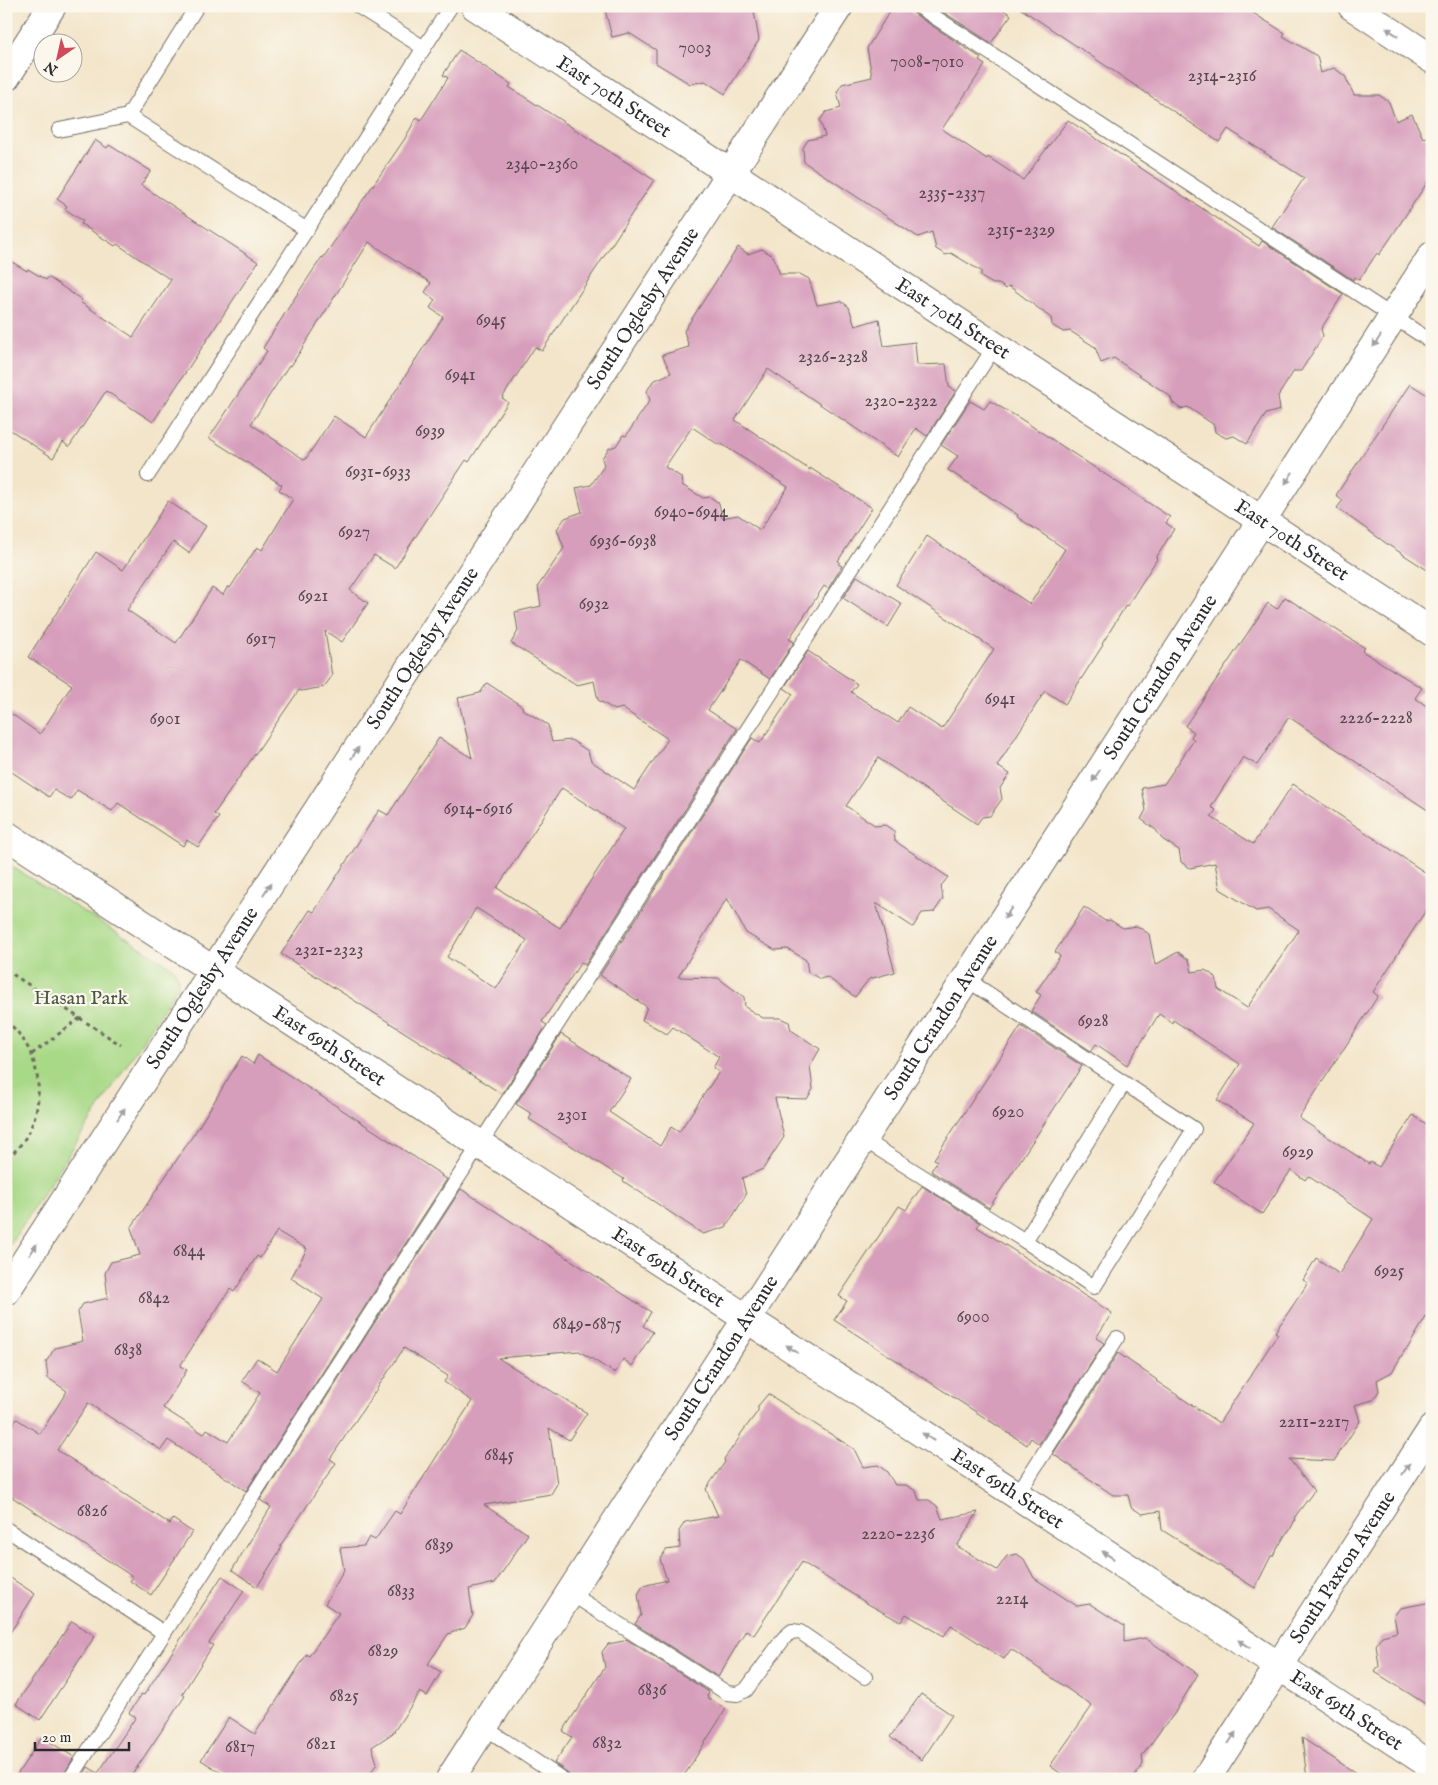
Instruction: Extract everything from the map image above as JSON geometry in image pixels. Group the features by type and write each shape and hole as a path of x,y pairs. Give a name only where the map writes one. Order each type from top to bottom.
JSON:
{"street":[{"path":"6,77 52,6"},
{"name":"East 70th Street","path":"475,6 1432,632"},
{"name":"South Oglesby Avenue","path":"6,1291 839,6"},
{"path":"1352,6 1432,59"},
{"name":"South Crandon Avenue","path":"450,1779 1432,256"},
{"name":"East 69th Street","path":"6,835 1432,1766"},
{"name":"South Paxton Avenue","path":"1206,1779 1432,1429"}],"lane":[{"path":"128,116 197,6"},
{"path":"358,6 424,48"},
{"path":"148,474 452,6"},
{"path":"918,6 1432,342"},
{"path":"59,130 128,116 307,230"},
{"path":"70,1779 995,346"},
{"path":"863,1139 1025,1241 1094,1287 1194,1129 966,979"},
{"path":"1025,1241 1124,1083"},
{"path":"1017,1495 1117,1338"},
{"path":"6,1529 164,1633"},
{"path":"570,1593 727,1693 737,1694 746,1690 784,1638 792,1631 800,1632 865,1678"},
{"path":"484,1727 562,1779"}],"path":[{"path":"6,970 121,1044"},
{"path":"32,1054 80,1018"},
{"path":"6,1021 13,1026 32,1054 37,1070 39,1088 33,1123 24,1140 6,1159"}],"green space":[{"name":"Hasan Park","path":"6,863 172,967 178,976 178,986 6,1251"}],"building":[{"path":"604,6 753,6 759,40 725,94 705,81 690,84 656,63 656,50 629,33 612,37"},
{"path":"893,6 909,6 913,13 981,58 979,61 985,65 942,129 987,159 988,157 1023,180 1068,120 1259,246 1262,241 1343,294 1321,329 1323,336 1301,371 1294,371 1278,396 1280,410 1266,414 1247,444 1234,436 1226,438 1215,432 1214,425 1188,407 1181,409 1173,403 1170,396 1114,358 1101,363 1095,347 1070,331 1063,332 1052,325 1051,318 1009,286 1006,289 999,284 993,284 981,277 981,271 951,253 946,255 936,249 932,232 918,237 804,162 803,148 808,140 825,136 820,120 826,112 841,108 837,92 842,84 872,77 867,48"},
{"path":"934,6 998,6 1011,15 991,43"},
{"path":"1017,6 1242,6 1285,33 1283,36 1317,56 1321,73 1334,68 1345,76 1354,95 1379,95 1389,102 1396,121 1412,114 1423,138 1432,135 1432,175 1379,255 1377,253 1359,280 1355,277 1353,280 1272,227 1304,178 1228,129 1219,142"},
{"path":"459,50 511,84 509,87 654,180 542,351 535,347 502,398 508,402 469,462 466,460 395,568 374,555 350,590 368,603 342,642 325,631 332,676 324,687 299,690 214,814 219,817 198,847 187,840 183,846 118,803 112,811 77,790 71,800 54,790 49,797 6,768 6,710 40,734 72,685 28,657 96,552 123,570 168,501 206,526 189,553 173,542 127,610 176,643 212,588 223,595 228,586 230,588 257,547 262,550 293,499 279,490 282,485 209,438 267,351 263,348 322,257 404,140 417,117 421,120 448,78 443,75","holes":["369,242 431,283 425,292 435,300 430,308 443,317 366,437 334,416 305,460 251,424 289,365 291,366"]},
{"path":"95,140 107,148 109,145 151,171 141,185 258,262 153,422 106,391 69,447 63,442 53,458 6,427 7,259 46,280 48,277 82,300 80,302 133,337 171,280 117,244 115,246 81,224 83,221 65,209 67,206 57,199"},
{"path":"738,247 748,254 762,249 773,256 780,274 800,274 809,279 817,305 841,301 849,307 855,326 879,319 884,346 915,342 917,365 946,364 949,387 956,391 927,436 916,428 898,457 768,369 735,420 810,470 810,468 872,508 838,561 840,562 838,564 842,566 828,589 824,586 789,639 794,642 770,679 741,660 708,710 737,729 585,965 581,962 542,1022 547,1025 502,1094 281,954 310,910 314,912 379,810 388,815 439,738 472,758 458,698 480,693 487,683 523,707 522,709 548,725 552,742 571,740 588,751 591,761 634,790 668,739 622,708 615,710 598,700 594,681 577,685 511,643 518,631 515,612 541,606 538,586 564,548 557,529 565,518 582,512 576,488 591,485 604,466 602,458 609,448 616,446 623,435 626,436 650,400 647,391 653,381 671,373 662,355 689,347 684,331","holes":["692,427 788,487 760,530 738,515 722,518 719,503 710,497 703,498 682,485 681,477 665,467","562,788 624,829 560,928 497,888","476,908 527,940 496,989 447,957"]},
{"path":"1410,384 1432,398 1432,573 1337,508 1343,500 1336,495"},
{"path":"970,401 984,409 990,401 1021,419 1170,517 1166,523 1174,529 1065,704 1045,691 997,766 1010,774 1000,788 1002,799 990,816 982,817 977,824 878,758 846,806 876,826 885,825 894,831 895,841 948,877 941,886 943,899 934,912 922,913 913,927 876,903 895,972 869,979 855,997 827,977 820,979 808,972 806,960 788,949 775,950 746,933 727,898 678,977 718,978 744,997 745,1007 763,1018 780,1018 789,1022 791,1030 820,1049 810,1066 813,1089 807,1099 775,1098 784,1137 763,1169 742,1178 746,1195 726,1227 703,1234 623,1181 624,1179 529,1119 532,1114 516,1104 561,1034 631,1079 609,1112 660,1146 671,1127 679,1132 719,1072 713,1068 719,1057 673,1027 667,1034 642,1020 647,1007 600,975 752,738 760,743 793,694 784,688 808,651 857,684 851,692 898,723 908,707 942,729 994,649 896,585 927,536 1030,604 1065,549 1017,517 1018,515 948,470 958,456 941,445"},
{"path":"857,576 902,604 888,627 843,598"},
{"path":"1285,597 1365,648 1362,651 1422,688 1415,698 1432,710 1432,813 1289,717 1257,765 1243,757 1211,807 1216,810 1211,817 1253,844 1293,784 1432,877 1432,901 1373,992 1378,996 1299,1118 1369,1164 1370,1162 1379,1167 1413,1115 1432,1128 1432,1307 1392,1372 1377,1380 1379,1391 1373,1400 1355,1405 1360,1421 1334,1461 1289,1459 1314,1491 1294,1518 1295,1520 1289,1532 1287,1532 1273,1556 1271,1556 1255,1588 1162,1530 1160,1511 1142,1514 1131,1507 1128,1495 1113,1495 1053,1454 1118,1353 1219,1423 1278,1334 1275,1332 1308,1283 1303,1280 1316,1258 1339,1274 1373,1219 1308,1176 1305,1180 1291,1170 1262,1214 1214,1182 1254,1123 1217,1100 1240,1064 1173,1020 1172,1023 1159,1014 1127,1065 1096,1044 1091,1051 1031,1011 1041,995 1036,992 1060,956 1055,952 1084,907 1105,921 1110,920 1123,928 1137,926 1149,934 1155,965 1178,952 1189,960 1192,972 1205,970 1216,977 1218,989 1247,1008 1299,930 1268,909 1256,911 1220,889 1215,863 1190,868 1181,862 1179,850 1162,839 1156,830 1141,819 1146,810 1142,788 1164,784 1194,740 1191,737 1194,732 1185,726 1268,603 1277,609"},
{"path":"1021,1026 1082,1066 989,1208 931,1171 937,1161 934,1159"},
{"path":"258,1055 447,1179 246,1491 168,1440 161,1450 88,1403 57,1450 170,1524 173,1519 192,1532 151,1595 130,1581 133,1577 6,1493 6,1435 17,1419 40,1434 67,1391 48,1378 46,1362 55,1348 83,1341 78,1312 83,1304 108,1298 105,1273 111,1262 140,1255 131,1228 198,1128 242,1056 253,1064","holes":["277,1231 307,1249 291,1278 323,1299 277,1371 257,1358 242,1381 260,1393 228,1442 207,1429 204,1434 163,1408 187,1370 180,1366 230,1289 234,1292 257,1256 260,1258"]},
{"path":"922,1186 980,1223 977,1227 1112,1313 1096,1338 1104,1343 1039,1444 1031,1438 1027,1445 834,1320 847,1301 839,1296 899,1206 906,1210"},
{"path":"461,1189 651,1312 643,1326 653,1332 632,1366 623,1359 615,1373 579,1351 498,1358 587,1413 569,1440 549,1428 557,1484 551,1494 484,1505 528,1534 495,1583 469,1589 473,1615 465,1628 448,1634 428,1664 441,1672 427,1696 420,1692 393,1733 372,1747 377,1763 367,1779 231,1779 201,1760 229,1717 255,1734 307,1654 309,1656 339,1613 325,1604 344,1570 340,1548 364,1546 369,1537 375,1540 395,1511 400,1514 472,1401 444,1382 448,1376 404,1348 330,1459 336,1463 280,1546 282,1547 257,1587 232,1570 271,1507 260,1500"},
{"path":"768,1394 854,1449 863,1467 878,1465 887,1472 895,1485 906,1485 916,1491 919,1500 929,1500 937,1506 942,1519 978,1512 957,1546 997,1570 1007,1556 1017,1554 1024,1559 1034,1578 1077,1606 1090,1604 1124,1626 1124,1642 1145,1638 1198,1674 1174,1714 1142,1756 1143,1764 1133,1779 1069,1779 1050,1766 1092,1706 1011,1649 1004,1659 951,1625 944,1636 906,1614 901,1622 868,1604 802,1562 754,1635 746,1630 718,1677 635,1624 641,1615 638,1594 643,1586 667,1580 660,1559 666,1550 680,1548 679,1531 685,1522 718,1516 706,1489 725,1462 724,1459 740,1435 758,1411 758,1406"},
{"path":"6,1575 35,1594 6,1639"},
{"path":"222,1576 244,1591 209,1643 213,1645 182,1694 185,1696 129,1779 81,1779 88,1767 98,1773 136,1717 129,1713 142,1694 144,1695"},
{"path":"1432,1602 1432,1708 1375,1672 1379,1666 1376,1645 1382,1636 1397,1632 1394,1616 1400,1608"},
{"path":"72,1621 95,1636 40,1720 16,1704"},
{"path":"626,1639 709,1692 707,1697 726,1709 682,1779 571,1779 567,1772 554,1763 572,1737 563,1731 605,1667 602,1652 608,1644"},
{"path":"921,1694 952,1715 922,1760 890,1737"},
{"path":"42,1737 74,1757 61,1779 14,1779"},
{"path":"1302,1738 1365,1779 1307,1779"}]}
